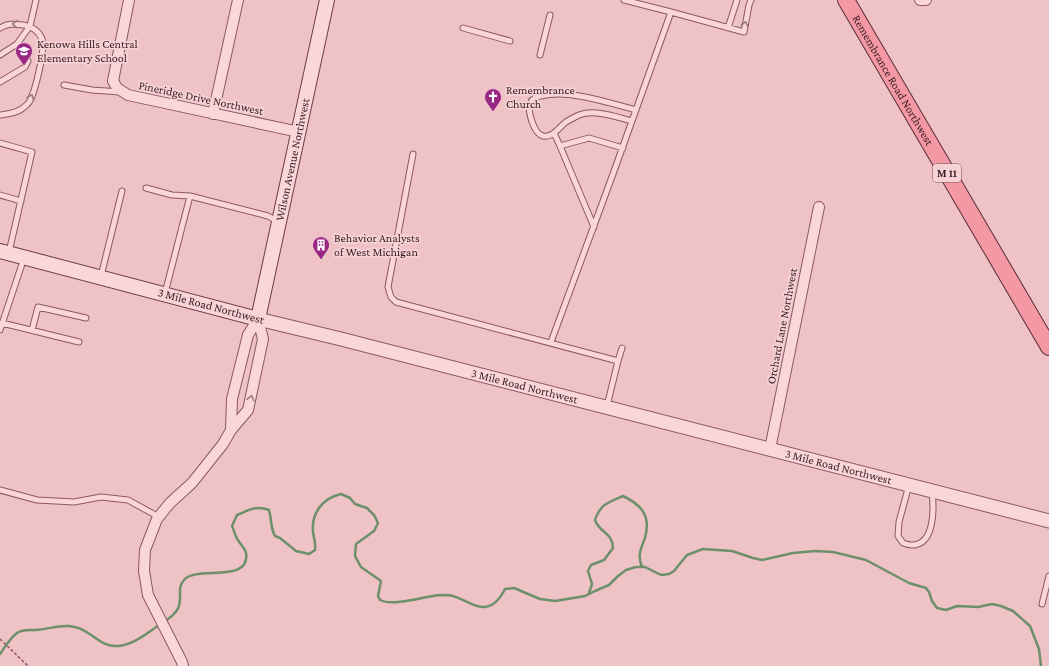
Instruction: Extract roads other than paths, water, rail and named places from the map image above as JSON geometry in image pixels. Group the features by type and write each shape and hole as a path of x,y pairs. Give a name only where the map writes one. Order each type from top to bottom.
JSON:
{"main road":[{"name":"Wilson Avenue Northwest","path":"258,319 327,0"},
{"name":"Remembrance Road Northwest","path":"846,0 1049,347"},
{"name":"3 Mile Road Northwest","path":"4,252 258,319"}],"street":[{"name":"Pineridge Drive Northwest","path":"129,0 113,80 117,88 128,95 299,132"},
{"path":"213,114 238,0"},
{"path":"920,0 926,0"},
{"name":"Orchard Lane Northwest","path":"770,449 819,207"},
{"path":"231,430 232,399 248,335 258,319"},
{"path":"183,666 148,595 144,571 145,550 159,517 170,503 192,483 231,430 248,410 263,339 258,319"},
{"name":"3 Mile Road Northwest","path":"258,319 770,449 1049,522"}],"lane":[{"path":"0,55 17,44 30,26 36,0"},
{"path":"624,0 744,32 751,0"},
{"path":"728,28 737,0"},
{"path":"551,342 623,148 671,12"},
{"path":"540,55 550,15"},
{"path":"0,28 8,24 30,26 40,35 44,44 32,97 22,109 11,114 0,115"},
{"path":"463,28 510,41"},
{"path":"0,82 25,67 28,61 17,44"},
{"path":"64,85 92,90 123,92"},
{"path":"632,121 602,113 580,114 566,122 549,136 543,136 538,134 534,129 529,105 531,101 540,96 581,96 636,110"},
{"path":"554,133 594,227"},
{"path":"560,146 589,138 623,148"},
{"path":"0,143 32,152 21,201 4,252"},
{"path":"413,154 388,287 391,297 396,302 618,361"},
{"path":"146,188 172,195 190,196 268,216 280,222"},
{"path":"101,277 122,191"},
{"path":"0,195 21,201"},
{"path":"165,294 190,196"},
{"path":"0,330 25,257"},
{"path":"32,330 38,307 86,318"},
{"path":"2,323 79,342"},
{"path":"607,408 622,348"},
{"path":"909,485 899,522 898,536 903,543 913,545 925,540 930,530 934,508 932,491"},
{"path":"0,490 37,500 74,502 101,497 128,500 159,517"},
{"path":"1042,604 1049,576"}],"waterway":[{"path":"165,621 173,615 180,604 180,589 184,580 190,576 199,574 232,571 240,568 245,562 246,553 232,526 237,515 256,508 269,510 272,530 275,536 280,538 296,551 309,554 315,550 313,525 316,513 329,499 341,494 350,498 355,504 367,508 374,515 378,523 374,531 356,544 355,556 361,567 381,581 378,596 380,600 386,602 401,602 447,595 457,597 473,605 485,607 495,603 505,589 514,588 540,599 555,601 585,596 609,585 626,570 636,567 645,567 661,575 669,574 674,571 687,555 703,549 732,551 762,560 793,553 815,551 833,552 866,560 909,583 926,588 937,608 946,610 957,606 978,607 992,604 1013,611 1030,626 1039,649 1041,666"},
{"path":"589,593 592,584 588,571 591,565 604,560 613,548 610,538 597,525 595,520 602,507 623,496 630,499 640,507 646,517 647,530 640,555 642,567"},
{"path":"0,654 12,637 23,630 35,630 62,626 74,627 81,629 105,644 118,646 135,641 161,624"}],"place":[{"name":"Kenowa Hills Central Elementary School","path":"24,66"},
{"name":"Remembrance Church","path":"493,112"},
{"name":"Behavior Analysts of West Michigan","path":"321,260"}]}
